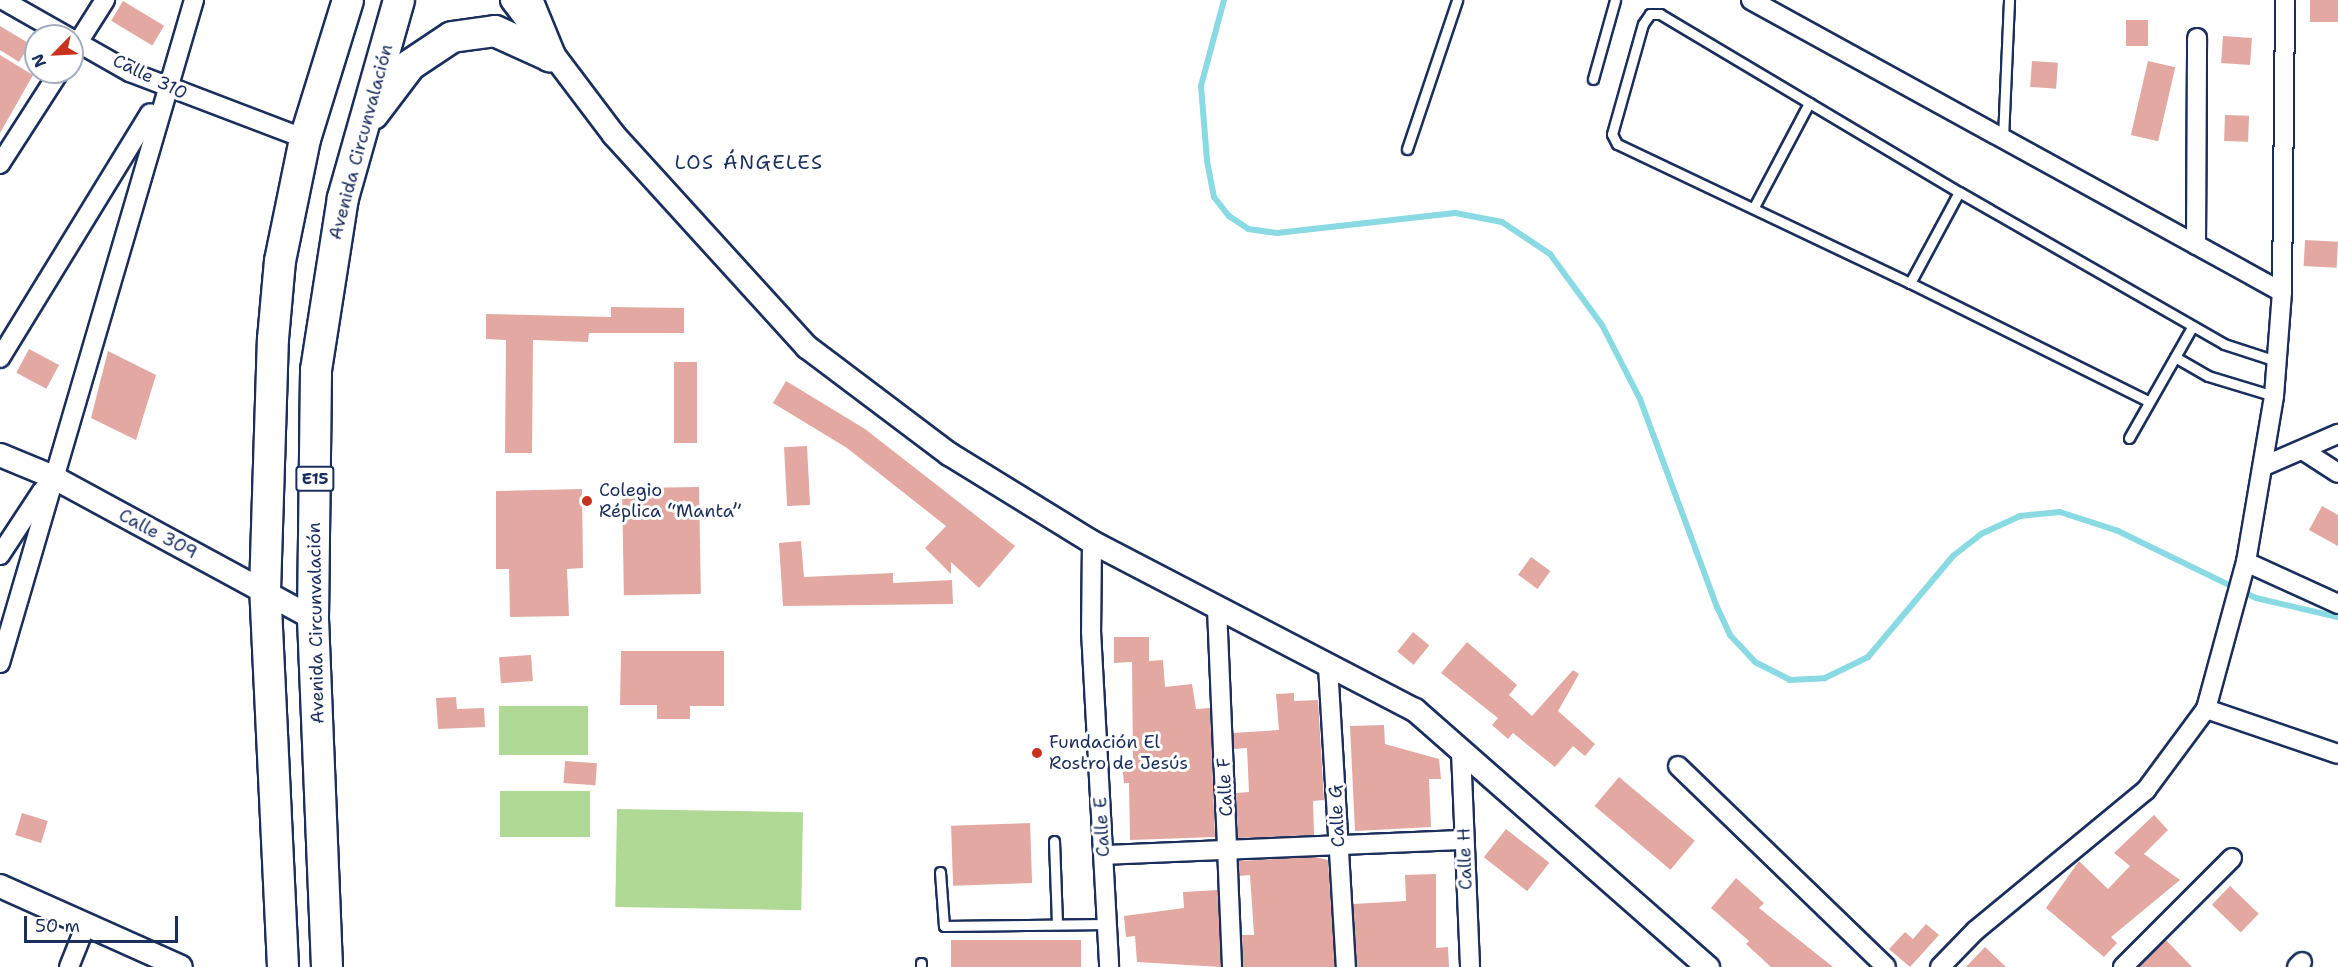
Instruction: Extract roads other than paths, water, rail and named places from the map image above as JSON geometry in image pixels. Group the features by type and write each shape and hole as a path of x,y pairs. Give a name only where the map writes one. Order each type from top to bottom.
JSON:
{"highway":[{"path":"283,967 265,591 273,339 280,261 305,139 348,0"},
{"name":"Avenida Circunvalación","path":"327,967 313,618 316,370 324,293 362,128 399,0"},
{"path":"527,0 550,56"},
{"path":"362,128 410,65 452,37 495,31 550,56"}],"street":[{"name":"Calle 310","path":"3,0 41,24"},
{"path":"84,33 105,0"},
{"path":"0,663 51,476 164,87 194,0"},
{"path":"512,0 550,56 740,278 807,347 949,454 1092,542 1415,710 1708,967"},
{"path":"1751,0 2282,292"},
{"path":"1940,967 1975,931 2146,790 2206,709 2234,616 2246,562 2274,396 2282,292 2285,0"},
{"path":"2196,245 2197,38"},
{"name":"Calle 310","path":"84,50 164,87 305,139"},
{"path":"0,164 51,84"},
{"path":"0,358 164,87"},
{"path":"2264,466 2304,451 2338,434"},
{"path":"2304,451 2338,473"},
{"name":"Calle 309","path":"0,455 51,476 313,618"},
{"path":"0,555 51,476"},
{"name":"Calle E","path":"1092,542 1091,631 1109,967"},
{"path":"2246,562 2338,604"},
{"name":"Calle F","path":"1217,608 1232,967"},
{"name":"Calle G","path":"1329,666 1346,967"},
{"path":"2206,709 2338,754"},
{"name":"Calle H","path":"1461,751 1470,967"},
{"path":"1678,766 1886,967"},
{"path":"1104,855 1464,840"},
{"path":"2123,967 2232,858"},
{"path":"0,886 85,927 181,967"},
{"path":"69,967 85,927"}],"lane":[{"path":"1407,149 1457,0"},
{"path":"1593,79 1615,0"},
{"path":"2003,138 2009,0"},
{"path":"2148,401 1754,207 1617,144 1612,134 1643,24 1650,14 1660,14 2192,327 2250,357 2276,361"},
{"path":"1754,207 1809,103"},
{"path":"1910,283 1959,192"},
{"path":"2129,438 2192,327"},
{"path":"2175,357 2208,376 2274,396"},
{"path":"1054,841 1057,924"},
{"path":"940,872 944,926 1107,924"}],"waterway":[{"path":"1224,0 1201,86 1207,161 1214,197 1229,216 1248,229 1277,233 1455,213 1502,222 1550,254 1602,325 1640,399 1717,607 1730,635 1755,662 1790,680 1825,678 1868,657 1953,556 1981,534 2020,516 2060,512 2118,531 2256,598 2337,617"}],"place":[{"name":"Colegio Réplica “Manta”","path":"587,501"},
{"name":"Fundación El Rostro de Jesús","path":"1037,753"}],"district":[{"name":"LOS ÁNGELES","path":"749,162"}]}
